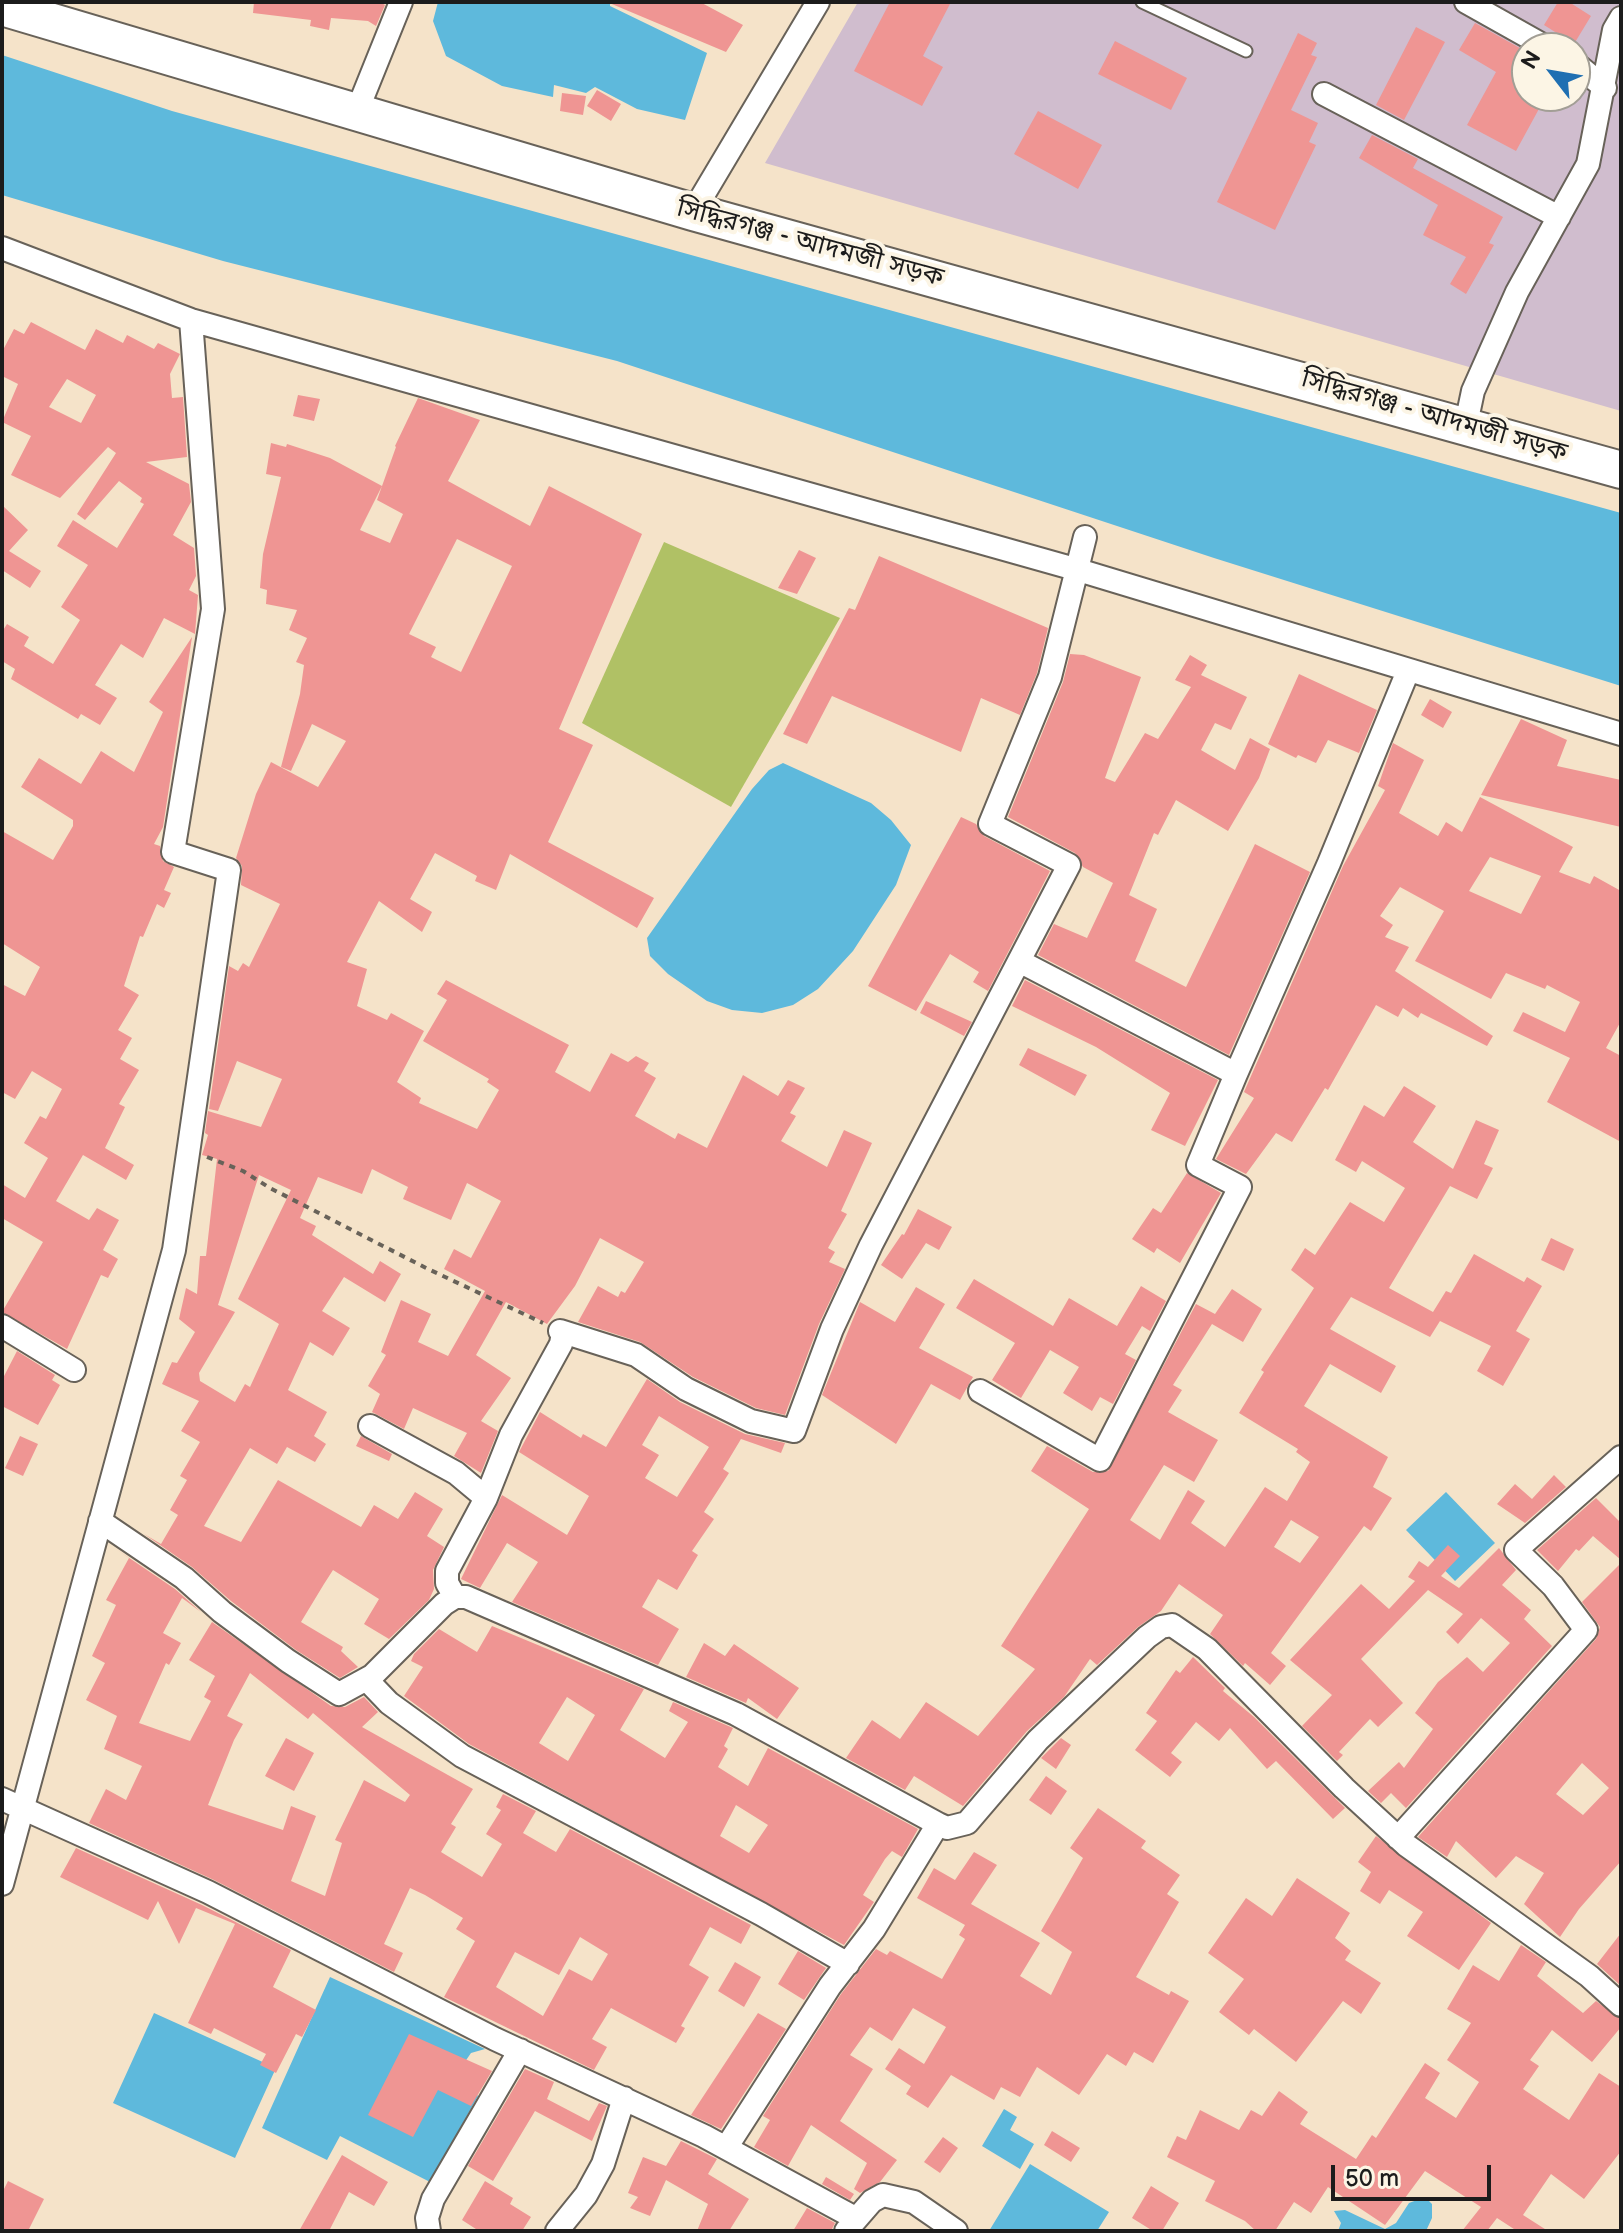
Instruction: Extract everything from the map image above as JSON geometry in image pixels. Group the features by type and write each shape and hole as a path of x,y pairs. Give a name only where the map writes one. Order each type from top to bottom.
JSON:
{"main road":[{"name":"সিদ্ধিরগঞ্জ - আদমজী সড়ক","path":"2,7 693,212 1466,424 1621,470"}],"street":[{"path":"357,111 401,2"},
{"path":"693,212 818,2"},
{"path":"1466,2 1519,32"},
{"path":"1466,424 1473,391 1517,292 1588,164 1614,30 1621,18"},
{"path":"1591,76 1605,88"},
{"path":"1324,94 1559,217"},
{"path":"2,248 191,320 1075,569 1621,734"},
{"path":"2,1884 12,1804 100,1521 174,1250 229,870 173,852 213,609 191,320"},
{"path":"455,1597 447,1583 447,1571 486,1498 511,1435 561,1344 562,1332 636,1355 686,1389 751,1421 794,1431 832,1329 871,1245 1069,865 990,824 1050,677 1085,537"},
{"path":"980,1391 1100,1460 1240,1187 1198,1165 1329,863 1408,671"},
{"path":"1019,961 1236,1074"},
{"path":"2,1326 74,1370"},
{"path":"370,1426 456,1473 486,1498"},
{"path":"1398,1838 1586,1630 1553,1586 1516,1550 1621,1457"},
{"path":"100,1521 184,1578 222,1612 339,1694 367,1680 455,1597 466,1597 736,1714 947,1828 967,1823 1047,1730 1147,1637 1172,1625 1207,1649 1344,1788 1398,1838 1589,1976 1621,2005"},
{"path":"367,1680 389,1703 462,1756 761,1914 848,1964"},
{"path":"12,1804 180,1879 520,2050 726,2148 851,2224 883,2195 899,2196 956,2231"},
{"path":"726,2148 938,1824"},
{"path":"429,2231 427,2218 433,2199 520,2050"},
{"path":"557,2231 586,2195 603,2164 624,2098"}],"lane":[{"path":"1142,2 1246,51"}],"path":[{"path":"188,1150 243,1171 426,1268 562,1332"}],"shaded area":[{"path":"858,2 1621,2 1621,411 765,163"}],"green space":[{"path":"664,542 840,618 731,807 582,723"}],"water":[{"path":"438,2 610,2 610,6 707,53 685,120 637,109 595,87 586,93 554,85 553,97 502,86 446,56 433,21"},
{"path":"2,55 172,111 1621,513 1621,686 1214,558 617,361 223,261 2,195"},
{"path":"783,763 871,803 891,820 911,845 896,885 853,951 818,989 793,1005 762,1013 732,1010 707,1001 668,974 650,956 647,938 752,789 769,770"},
{"path":"1446,1492 1495,1543 1455,1581 1406,1530"},
{"path":"330,1977 485,2049 471,2053 460,2069 464,2081 478,2096 430,2182 340,2136 327,2160 262,2128"},
{"path":"154,2013 276,2068 235,2158 113,2103"},
{"path":"1004,2109 1017,2117 1010,2130 1034,2144 1020,2169 982,2146"},
{"path":"1030,2164 1109,2212 1097,2231 989,2231"},
{"path":"1425,2197 1432,2204 1432,2218 1426,2231 1338,2231 1341,2223 1334,2211 1345,2210 1385,2229 1396,2223 1409,2203"}],"building":[{"path":"254,2 380,2 385,5 376,26 368,21 331,18 329,30 310,26 311,20 253,13"},
{"path":"607,2 700,2 743,25 726,52"},
{"path":"890,2 951,2 923,56 943,67 922,106 854,71"},
{"path":"1558,2 1569,2 1591,16 1581,32 1555,32 1544,25"},
{"path":"1475,23 1511,43 1511,112 1537,112 1516,151 1467,125 1496,72 1459,50"},
{"path":"1416,27 1445,42 1404,120 1376,105"},
{"path":"1298,33 1317,43 1311,55 1317,57 1291,110 1318,123 1309,142 1316,145 1275,230 1217,202"},
{"path":"1115,41 1187,78 1171,110 1098,74"},
{"path":"597,90 621,104 611,121 587,106"},
{"path":"562,93 586,96 583,115 560,111"},
{"path":"1038,111 1102,145 1078,189 1014,154"},
{"path":"1372,135 1418,159 1413,168 1503,217 1489,243 1494,245 1466,294 1450,284 1466,257 1423,235 1438,205 1359,158"},
{"path":"31,322 85,350 96,329 123,343 127,335 154,349 158,343 180,354 170,374 172,398 183,397 187,457 146,462 189,484 191,502 173,535 194,548 196,576 189,590 198,595 195,634 164,618 143,658 121,644 95,685 117,698 100,725 81,714 78,719 11,679 15,669 2,661 2,632 7,624 29,637 24,646 53,664 80,620 61,607 88,565 57,546 73,520 117,548 144,504 140,502 142,498 119,481 85,520 77,514 116,453 108,447 60,498 11,475 31,436 2,422 18,384 2,376 2,352 14,329 24,334","holes":["67,379 96,395 81,423 49,407"]},
{"path":"298,395 320,399 314,421 293,416"},
{"path":"418,398 480,420 448,481 530,526 549,486 642,534 559,729 593,745 548,842 654,898 637,928 510,854 496,890 475,881 477,876 435,853 410,899 432,912 422,932 379,901 347,962 367,969 357,1006 387,1020 391,1013 424,1031 397,1082 421,1098 419,1103 477,1129 499,1090 487,1082 489,1079 423,1041 447,1000 437,994 446,980 569,1045 555,1072 590,1092 611,1053 628,1062 636,1056 649,1063 644,1071 656,1078 635,1116 675,1139 678,1133 707,1148 743,1075 778,1096 788,1080 805,1088 790,1113 796,1116 781,1141 827,1167 844,1130 872,1143 841,1211 847,1214 828,1248 835,1252 829,1262 845,1269 819,1324 785,1415 756,1408 693,1377 640,1342 578,1322 598,1286 618,1297 621,1291 625,1293 644,1262 600,1238 575,1286 547,1324 506,1302 476,1355 511,1378 481,1421 498,1431 481,1473 454,1456 467,1433 413,1408 404,1429 372,1412 380,1394 368,1386 386,1355 381,1352 401,1300 431,1314 418,1342 448,1356 485,1291 444,1269 454,1249 471,1258 501,1201 467,1183 451,1220 403,1199 408,1187 372,1169 362,1194 318,1177 300,1218 316,1226 312,1235 373,1274 380,1261 401,1274 385,1302 344,1277 322,1311 350,1328 333,1356 310,1342 288,1390 327,1412 314,1436 326,1444 315,1462 287,1447 277,1464 250,1448 204,1526 241,1542 278,1480 361,1527 374,1505 398,1519 415,1492 443,1509 427,1536 444,1547 433,1570 434,1589 429,1600 389,1639 364,1624 379,1599 333,1570 324,1584 301,1622 343,1647 341,1651 358,1667 340,1678 296,1650 192,1567 144,1534 161,1544 178,1515 170,1510 187,1480 180,1476 200,1442 181,1431 199,1401 162,1384 172,1362 177,1363 195,1332 179,1319 186,1288 197,1294 200,1256 206,1256 217,1159 202,1155 208,1135 205,1133 208,1111 261,1127 282,1079 237,1061 218,1111 209,1109 229,966 238,971 243,963 249,967 280,904 241,885 242,866 236,858 256,794 271,762 318,787 346,741 312,724 291,771 281,767 300,694 304,665 296,662 307,638 289,630 297,610 266,604 267,590 260,588 263,554 281,477 266,474 271,443 286,447 287,444 330,458 382,486 360,530 390,543 403,514 377,500 396,447","holes":["457,539 512,566 461,672 431,657 436,647 409,634","259,1175 291,1190 238,1299 279,1324 250,1387 245,1384 235,1402 200,1381 199,1373 235,1312 218,1305"]},
{"path":"2,505 28,530 9,551 41,571 30,588 2,570"},
{"path":"799,550 816,558 797,594 778,588"},
{"path":"879,556 1048,628 1037,673 1020,715 981,698 961,752 832,696 807,744 783,734 849,608 855,610"},
{"path":"192,637 163,827 154,844 160,846 163,861 174,867 164,890 171,893 164,908 157,904 143,937 140,936 124,986 139,995 118,1030 132,1038 120,1059 139,1070 119,1104 125,1107 105,1148 134,1165 126,1180 83,1155 56,1201 89,1220 97,1208 119,1220 103,1250 118,1259 108,1278 101,1275 67,1349 2,1312 43,1242 2,1218 2,1184 25,1198 48,1158 24,1143 40,1116 46,1119 62,1089 32,1071 15,1099 2,1092 2,984 25,996 40,967 2,943 2,831 53,860 73,826 73,820 21,787 39,758 81,784 101,751 134,772 163,712 149,702"},
{"path":"1070,654 1084,655 1141,677 1105,778 1115,782 1145,733 1158,739 1191,687 1175,680 1190,655 1207,665 1201,675 1247,697 1231,730 1215,723 1201,750 1235,770 1250,738 1270,749 1259,778 1228,831 1176,800 1158,835 1154,833 1129,895 1157,909 1135,961 1186,987 1255,844 1310,872 1229,1055 1038,955 1054,924 1087,938 1113,883 1083,867 1075,853 1008,817 1063,682"},
{"path":"1299,674 1377,710 1359,753 1328,740 1316,763 1298,755 1296,758 1268,744"},
{"path":"1430,699 1452,712 1443,728 1421,715"},
{"path":"1521,719 1567,740 1557,766 1621,780 1621,827 1481,795"},
{"path":"1393,743 1424,760 1399,813 1438,836 1446,822 1462,832 1480,797 1573,847 1559,872 1590,884 1594,876 1621,891 1621,1021 1606,1048 1621,1056 1621,1142 1547,1102 1570,1058 1513,1031 1523,1012 1565,1032 1580,1002 1547,985 1545,989 1506,973 1491,999 1415,961 1444,911 1400,887 1380,916 1393,925 1385,937 1409,947 1395,971 1493,1036 1487,1046 1421,1013 1418,1018 1403,1008 1398,1017 1376,1005 1328,1090 1325,1088 1292,1142 1276,1133 1246,1174 1216,1159 1254,1098 1244,1092 1343,866 1385,790 1378,786","holes":["1490,857 1541,876 1521,914 1469,891"]},
{"path":"961,817 976,824 984,836 1050,871 988,991 973,982 979,972 950,954 916,1011 868,986"},
{"path":"1025,980 1218,1080 1185,1146 1151,1130 1170,1093 1096,1047 1012,1006"},
{"path":"926,1001 972,1022 964,1036 920,1013"},
{"path":"1028,1048 1087,1075 1075,1096 1019,1065"},
{"path":"1404,1086 1436,1106 1413,1142 1453,1169 1476,1120 1499,1130 1484,1164 1493,1168 1477,1199 1450,1186 1389,1288 1433,1312 1446,1291 1451,1293 1474,1254 1524,1282 1527,1277 1542,1286 1516,1331 1530,1339 1503,1386 1477,1371 1491,1346 1440,1321 1430,1337 1351,1297 1330,1329 1396,1366 1381,1393 1330,1364 1304,1406 1388,1457 1373,1487 1392,1498 1371,1531 1364,1526 1271,1653 1286,1666 1270,1685 1245,1663 1243,1666 1210,1634 1223,1615 1179,1584 1161,1611 1138,1627 1097,1665 1090,1659 1064,1697 1027,1731 963,1806 914,1776 905,1790 846,1758 872,1720 900,1739 926,1702 978,1736 1035,1669 1001,1646 1089,1509 1031,1471 1047,1446 1093,1472 1108,1471 1196,1304 1215,1314 1232,1289 1262,1309 1243,1342 1212,1324 1173,1385 1182,1390 1168,1412 1218,1440 1194,1482 1164,1465 1130,1520 1160,1540 1188,1490 1205,1501 1191,1523 1225,1547 1265,1487 1287,1501 1310,1462 1296,1452 1298,1449 1239,1413 1264,1372 1261,1370 1314,1288 1291,1270 1305,1248 1315,1255 1350,1202 1384,1222 1405,1188 1362,1161 1356,1172 1335,1160 1364,1105 1384,1117","holes":["1291,1520 1319,1537 1300,1563 1274,1547"]},
{"path":"1187,1173 1221,1193 1180,1263 1157,1248 1154,1253 1132,1239 1153,1208 1161,1213"},
{"path":"918,1209 952,1227 939,1250 926,1243 902,1279 881,1265 904,1235"},
{"path":"1551,1238 1574,1249 1564,1271 1541,1260"},
{"path":"974,1279 1053,1326 1069,1298 1117,1326 1141,1286 1166,1301 1150,1331 1142,1326 1125,1354 1136,1360 1113,1404 1100,1397 1092,1411 1063,1393 1079,1367 1050,1350 1021,1398 992,1380 1015,1343 956,1308"},
{"path":"916,1287 945,1304 919,1348 973,1377 960,1400 931,1384 896,1444 822,1395 860,1302 895,1322"},
{"path":"17,1351 55,1375 52,1380 60,1385 38,1425 2,1406 2,1380"},
{"path":"647,1379 680,1402 745,1434 785,1443 781,1453 741,1439 723,1469 729,1473 704,1512 714,1519 692,1551 698,1555 677,1590 658,1579 642,1607 679,1629 658,1665 512,1602 538,1562 507,1543 480,1588 461,1579 502,1495 567,1535 589,1496 519,1452 540,1412 581,1438 583,1434 606,1447","holes":["659,1416 709,1447 677,1497 645,1478 659,1455 642,1445"]},
{"path":"20,1436 38,1444 23,1476 5,1468"},
{"path":"361,1436 392,1454 389,1461 356,1446"},
{"path":"1554,1475 1566,1487 1525,1523 1497,1504 1515,1484 1532,1499"},
{"path":"1596,1498 1621,1523 1621,1560 1593,1536 1579,1551 1576,1549 1558,1571 1537,1550"},
{"path":"1448,1545 1460,1556 1441,1576 1459,1588 1499,1548 1516,1570 1502,1585 1531,1610 1524,1619 1552,1646 1406,1808 1391,1793 1381,1803 1368,1791 1399,1762 1404,1768 1433,1729 1415,1713 1438,1682 1467,1657 1483,1672 1510,1643 1481,1618 1458,1644 1446,1632 1463,1614 1428,1590 1361,1659 1403,1703 1378,1727 1370,1719 1339,1752 1343,1755 1337,1761 1302,1726 1332,1695 1290,1660 1361,1584 1389,1609 1415,1581 1408,1577 1419,1561 1428,1567"},
{"path":"116,1549 175,1589 201,1612 182,1598 163,1633 181,1643 169,1665 166,1663 139,1723 190,1741 211,1701 204,1697 215,1676 189,1660 212,1622 331,1706 345,1707 364,1697 378,1712 362,1727 473,1789 451,1824 456,1827 441,1852 482,1877 502,1844 486,1834 501,1810 496,1807 503,1794 536,1811 523,1833 556,1852 570,1829 751,1925 741,1944 710,1927 689,1965 709,1977 681,2026 685,2028 676,2043 611,2008 592,2039 607,2047 594,2070 444,1997 475,1941 456,1929 463,1918 425,1895 410,1888 384,1944 403,1953 394,1972 214,1880 89,1823 106,1789 126,1800 142,1766 104,1749 117,1716 86,1700 105,1663 92,1656 116,1605 106,1600 129,1558","holes":["250,1673 308,1719 313,1713 410,1795 405,1802 364,1780 335,1840 342,1843 325,1896 291,1881 316,1816 291,1806 283,1830 208,1805 243,1724 227,1716","580,1937 608,1954 592,1981 569,1969 543,2016 496,1987 515,1952 559,1975"]},
{"path":"1621,1563 1621,1861 1579,1909 1560,1937 1524,1904 1544,1873 1516,1856 1496,1878 1456,1841 1447,1857 1418,1837 1596,1639 1600,1627 1582,1602","holes":["1582,1763 1609,1788 1583,1815 1556,1794"]},
{"path":"492,1626 644,1689 620,1730 665,1758 688,1722 669,1711 673,1702 733,1728 724,1746 728,1749 718,1767 748,1786 768,1748 918,1829 902,1857 892,1851 885,1859 863,1895 874,1902 844,1945 469,1744 404,1696 423,1667 411,1661 414,1654 439,1629 477,1652","holes":["567,1697 595,1715 568,1761 539,1743","736,1805 768,1825 749,1853 720,1836"]},
{"path":"704,1643 725,1656 734,1644 799,1688 777,1719 748,1698 746,1703 686,1677"},
{"path":"1193,1657 1225,1688 1223,1691 1254,1717 1345,1808 1333,1819 1276,1761 1267,1769 1230,1728 1219,1741 1196,1722 1171,1753 1182,1762 1170,1777 1135,1750 1157,1721 1146,1713 1176,1670 1180,1673"},
{"path":"286,1738 314,1753 294,1791 265,1776"},
{"path":"1061,1738 1071,1745 1056,1769 1041,1758"},
{"path":"1046,1776 1067,1791 1051,1815 1029,1800"},
{"path":"1098,1808 1146,1841 1141,1848 1180,1875 1167,1894 1179,1902 1136,1977 1169,1995 1171,1991 1189,2001 1153,2063 1134,2052 1126,2066 1107,2054 1079,2095 1037,2067 1020,2097 1001,2087 994,2100 951,2075 928,2108 906,2094 911,2086 885,2069 899,2048 924,2064 946,2027 913,2008 892,2041 870,2027 850,2055 873,2069 840,2121 897,2160 880,2182 860,2193 854,2189 867,2163 811,2125 788,2166 754,2147 770,2120 763,2116 841,1994 876,1949 887,1955 890,1951 942,1979 965,1939 959,1935 965,1925 917,1898 934,1868 955,1880 974,1852 997,1865 971,1904 1040,1943 1020,1976 1051,1995 1072,1952 1041,1931 1083,1858 1070,1848"},
{"path":"1376,1836 1491,1923 1459,1970 1407,1936 1423,1912 1389,1890 1380,1904 1360,1891 1371,1872 1358,1862"},
{"path":"76,1848 202,1905 291,1950 273,1987 316,2010 302,2037 296,2034 276,2073 260,2065 266,2054 214,2028 211,2034 188,2023 235,1924 196,1908 179,1944 158,1901 148,1920 60,1877"},
{"path":"1297,1878 1350,1913 1335,1938 1351,1951 1345,1960 1381,1983 1361,2014 1343,2001 1296,2062 1254,2029 1249,2035 1219,2012 1244,1979 1208,1953 1246,1898 1272,1916"},
{"path":"1621,1933 1621,1986 1597,1964"},
{"path":"1521,1945 1546,1962 1537,1976 1583,2013 1596,2001 1621,2019 1621,2027 1592,2062 1552,2030 1530,2060 1539,2066 1523,2089 1569,2120 1599,2073 1621,2087 1621,2151 1584,2199 1551,2174 1523,2215 1548,2231 1517,2231 1497,2218 1487,2231 1462,2231 1481,2207 1425,2171 1385,2225 1328,2187 1311,2213 1294,2202 1275,2231 1256,2231 1245,2221 1205,2201 1215,2181 1167,2157 1177,2136 1186,2140 1200,2110 1239,2130 1251,2110 1262,2116 1279,2091 1308,2112 1300,2124 1356,2159 1372,2135 1376,2138 1425,2063 1440,2073 1425,2098 1456,2118 1479,2082 1447,2060 1471,2023 1447,2009 1473,1965 1499,1981"},
{"path":"798,1951 826,1968 804,2000 778,1984"},
{"path":"735,1962 761,1977 744,2007 718,1991"},
{"path":"758,2013 786,2029 721,2129 691,2115"},
{"path":"409,2034 492,2071 471,2106 438,2090 413,2137 368,2115"},
{"path":"525,2069 554,2082 547,2099 589,2121 599,2103 607,2106 592,2141 535,2111 493,2181 468,2166"},
{"path":"1052,2131 1080,2148 1071,2162 1044,2145"},
{"path":"943,2137 958,2148 940,2173 924,2162"},
{"path":"681,2141 717,2159 708,2174 749,2199 729,2231 697,2231 708,2204 666,2180 650,2216 630,2208 638,2197 628,2193 643,2157 666,2166"},
{"path":"342,2155 388,2182 374,2206 349,2192 329,2231 299,2231"},
{"path":"826,2177 854,2194 850,2200 822,2184"},
{"path":"8,2181 44,2199 28,2231 2,2231 2,2193"},
{"path":"485,2181 513,2198 510,2204 531,2217 522,2231 479,2231 462,2220"},
{"path":"1151,2186 1179,2203 1162,2231 1153,2231 1132,2218"},
{"path":"807,2208 835,2223 831,2231 793,2231"}]}
